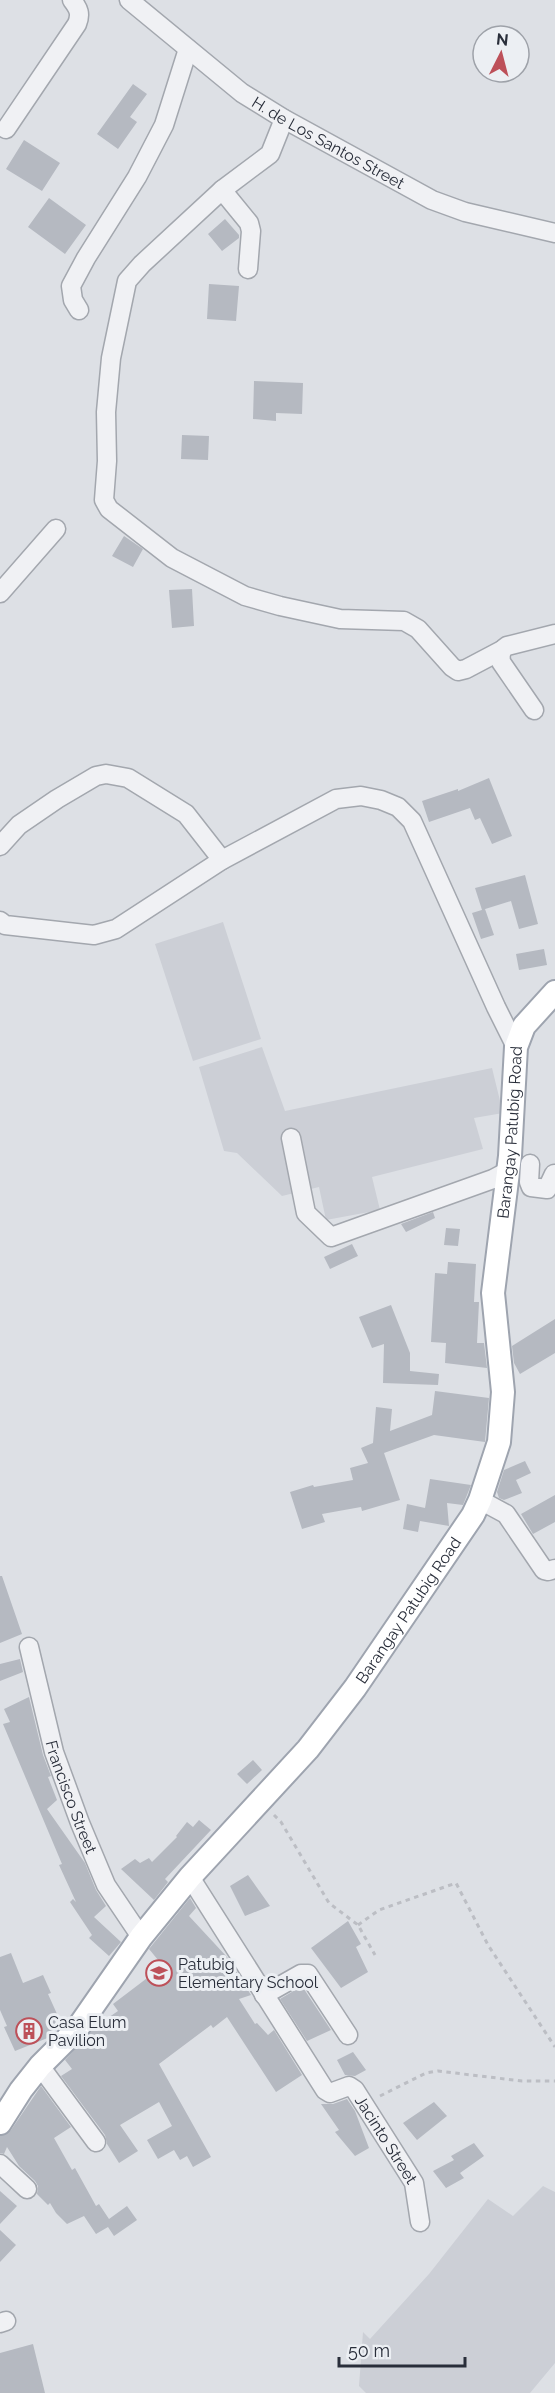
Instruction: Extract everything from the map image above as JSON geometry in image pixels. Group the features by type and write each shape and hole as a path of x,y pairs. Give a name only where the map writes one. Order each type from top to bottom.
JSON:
{"main road":[{"name":"Barangay Patubig Road","path":"0,2123 40,2066 77,2029 141,1937 190,1876 308,1749 355,1688 480,1500 499,1442 503,1392 493,1293 516,1164 516,1047 524,1026 555,992"}],"street":[{"path":"6,129 76,24 80,16 72,0"},
{"name":"H. de Los Santos Street","path":"129,0 242,93 284,119 432,200 465,212 555,233"},
{"path":"79,310 73,300 72,286 86,258 137,177 164,125 188,49"},
{"path":"284,119 270,154 222,190 142,264 127,281 111,358 106,412 107,461 104,500 110,508 172,558 245,596 340,619 404,621 418,629 458,671 466,669 507,646 555,634"},
{"path":"222,190 249,223 251,231 248,269"},
{"path":"0,592 56,529"},
{"path":"502,650 501,662 534,710"},
{"path":"0,846 19,825 57,799 96,776 106,774 128,778 186,814 222,860"},
{"path":"0,921 5,925 94,935 116,930 222,860 336,800 361,796 381,800 398,807 412,821 516,1047"},
{"path":"291,1138 306,1213 331,1237 493,1179 516,1164 555,1174"},
{"path":"480,1500 506,1514 544,1570 555,1569"},
{"name":"Francisco Street","path":"29,1647 54,1752 80,1823 106,1885 141,1937"},
{"name":"Jacinto Street","path":"190,1876 324,2090 330,2093 353,2087 365,2105 414,2183 420,2222"},
{"path":"264,1995 301,1974 308,1974 348,2035"},
{"path":"40,2066 96,2142"},
{"path":"0,2164 27,2189"}],"path":[{"path":"260,1802 281,1822 329,1903 358,1924 375,1955"},
{"path":"358,1924 380,1910 456,1883 488,1945 555,2047"},
{"path":"365,2105 426,2073 438,2071 522,2081 555,2081"}],"shaded area":[{"path":"223,922 261,1039 193,1061 155,944"},
{"path":"262,1047 285,1111 492,1068 503,1113 474,1118 483,1149 372,1177 380,1210 326,1220 319,1187 282,1196 237,1153 224,1151 199,1067"},
{"path":"543,2186 555,2192 555,2363 530,2393 366,2393 359,2386 363,2332 370,2339 429,2274 488,2199 513,2216"}],"building":[{"path":"133,84 147,94 130,117 137,122 118,149 97,134"},
{"path":"24,140 60,163 42,191 6,169"},
{"path":"49,198 86,225 65,254 28,227"},
{"path":"225,219 239,238 222,251 208,234"},
{"path":"209,284 239,286 236,321 207,319"},
{"path":"254,381 303,383 302,414 276,413 276,421 253,419"},
{"path":"182,435 209,436 208,460 181,459"},
{"path":"124,536 143,549 133,567 112,556"},
{"path":"192,589 194,626 172,628 169,590"},
{"path":"489,778 512,836 492,844 480,818 475,820 470,808 429,822 422,801 458,789 458,791"},
{"path":"525,875 538,924 519,929 511,901 482,910 475,888"},
{"path":"485,909 494,935 481,939 472,913"},
{"path":"544,949 547,965 519,970 516,954"},
{"path":"433,1212 435,1218 406,1232 401,1224"},
{"path":"446,1228 460,1229 458,1246 444,1245"},
{"path":"352,1244 358,1256 330,1269 324,1257"},
{"path":"448,1262 476,1264 474,1302 479,1302 477,1343 484,1343 487,1368 445,1363 446,1343 431,1342 435,1273 447,1274"},
{"path":"391,1305 410,1353 410,1371 439,1374 438,1385 383,1383 384,1344 372,1348 359,1317"},
{"path":"555,1319 555,1353 520,1374 514,1363 512,1346"},
{"path":"435,1391 489,1398 485,1442 434,1435 384,1453 400,1500 362,1511 361,1507 322,1514 325,1522 302,1529 290,1492 313,1485 314,1487 353,1480 350,1468 368,1463 361,1448 373,1443 376,1407 392,1409 390,1431 432,1415"},
{"path":"525,1461 531,1473 516,1480 522,1493 504,1500 499,1498 497,1492 504,1470"},
{"path":"430,1479 471,1485 463,1505 447,1503 449,1526 420,1521 418,1532 403,1529 407,1504 425,1508"},
{"path":"555,1495 555,1522 533,1534 521,1514"},
{"path":"0,1576 2,1576 22,1634 0,1643"},
{"path":"20,1659 23,1672 0,1681 0,1664"},
{"path":"29,1697 43,1755 51,1776 48,1777 57,1800 47,1809 85,1863 96,1890 106,1906 94,1917 121,1942 109,1956 89,1938 92,1935 70,1902 73,1899 76,1902 3,1724 10,1722 4,1709"},
{"path":"253,1760 262,1770 247,1784 237,1774"},
{"path":"199,1820 211,1830 165,1879 168,1882 154,1900 121,1869 135,1859 140,1863 149,1858 152,1862 177,1837 187,1822 193,1827"},
{"path":"248,1875 270,1906 245,1916 230,1886"},
{"path":"190,1898 196,1908 189,1916 227,1957 251,1995 239,1999 255,2024 257,2023 268,2035 274,2030 302,2075 276,2092 227,2017 213,2028 211,2025 159,2064 211,2157 193,2167 187,2156 180,2160 174,2150 158,2159 147,2140 172,2126 159,2102 120,2125 138,2151 119,2163 107,2144 105,2135 61,2076 72,2069 65,2060 96,2026 118,2011 113,2004 163,1966 149,1949"},
{"path":"348,1921 361,1944 356,1947 368,1972 341,1988 311,1948"},
{"path":"11,1953 23,1983 43,1975 51,1993 48,1994 62,2025 50,2037 15,2051 4,2027 7,2026 0,2010 0,1957"},
{"path":"302,1986 331,2030 307,2041 280,1999"},
{"path":"353,2052 366,2070 355,2076 345,2075 337,2060"},
{"path":"41,2086 71,2127 54,2138 72,2170 75,2168 96,2206 99,2204 109,2219 127,2206 137,2220 114,2236 108,2227 96,2234 84,2216 67,2224 50,2203 48,2205 37,2194 38,2186 35,2181 19,2166 7,2147 4,2154 0,2153 0,2136 11,2130"},
{"path":"347,2099 355,2111 369,2148 355,2156 335,2132 339,2130 321,2104 333,2104"},
{"path":"434,2102 447,2116 417,2140 403,2123"},
{"path":"474,2143 484,2156 460,2173 464,2178 446,2188 433,2171 454,2160 451,2156"},
{"path":"0,2191 17,2206 0,2224"},
{"path":"0,2230 16,2245 0,2262"},
{"path":"33,2344 45,2393 0,2393 0,2353"}],"place":[{"name":"Patubig Elementary School","path":"159,1973"},
{"name":"Casa Elum Pavilion","path":"29,2031"}]}
